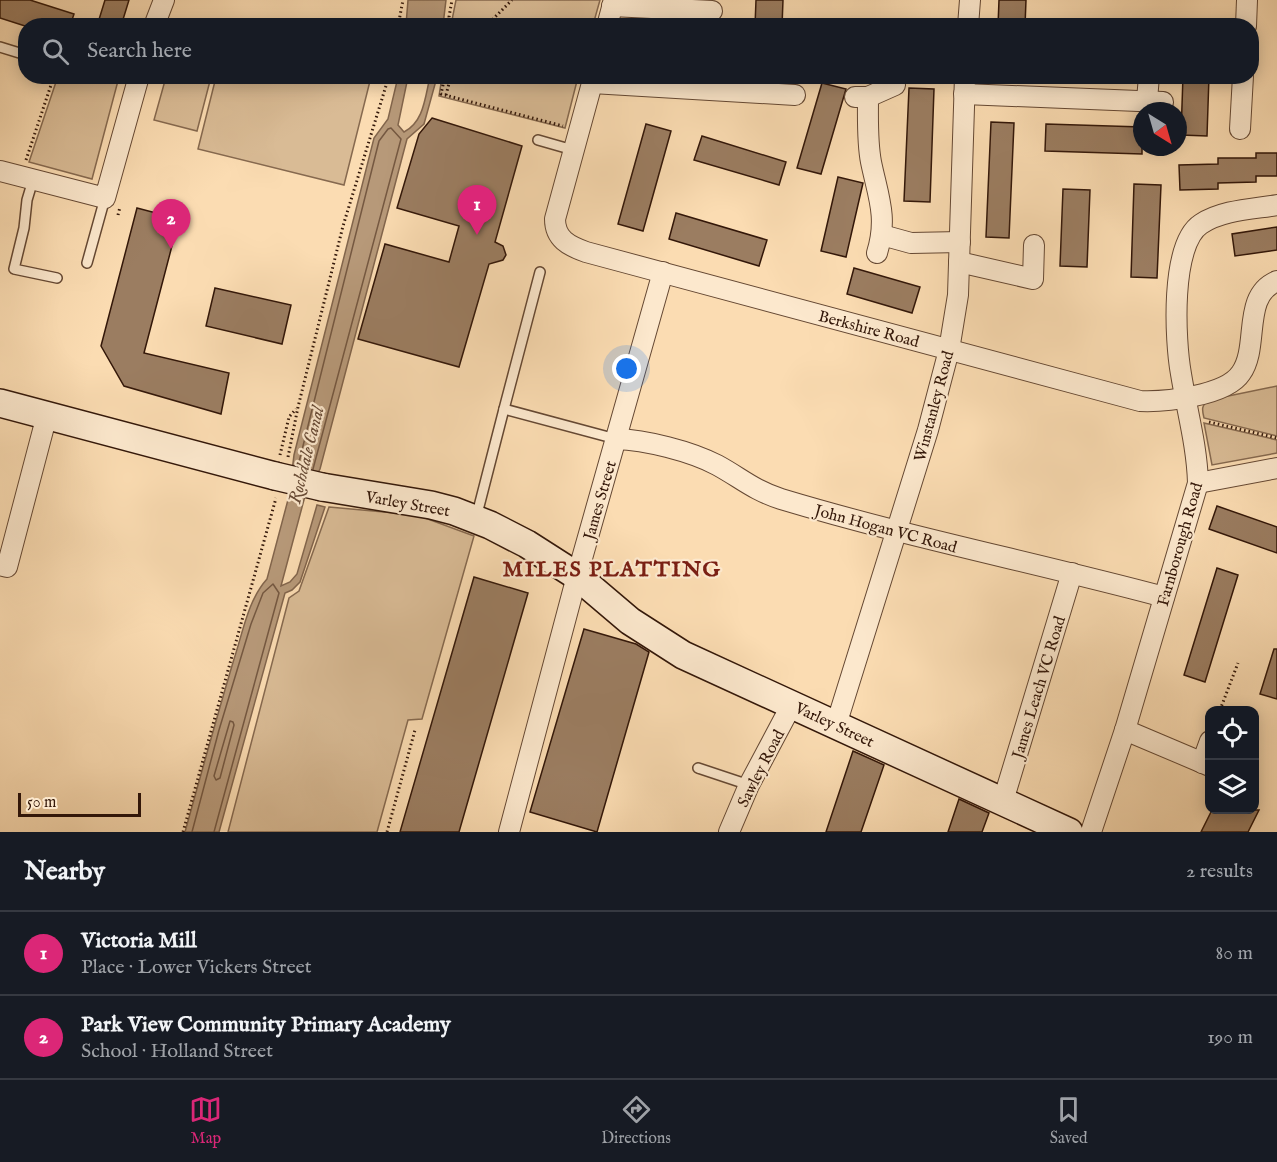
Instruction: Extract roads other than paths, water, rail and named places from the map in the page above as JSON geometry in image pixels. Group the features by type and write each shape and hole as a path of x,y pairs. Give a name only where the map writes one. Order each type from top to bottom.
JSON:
{"street":[{"path":"157,18 164,0"},
{"path":"969,18 970,0"},
{"path":"1246,18 1247,0"},
{"path":"609,18 613,3 712,11"},
{"path":"0,171 28,172 105,198 137,84"},
{"path":"573,150 592,84"},
{"path":"647,84 795,95"},
{"path":"965,85 1155,101 1151,84"},
{"path":"1240,129 1243,84"},
{"path":"895,85 862,97 870,153 882,209 880,244 911,243 959,252 1033,279 1034,245"},
{"name":"Winstanley Road","path":"836,725 928,430 949,350 957,304 965,85"},
{"name":"Berkshire Road","path":"573,150 555,219 555,227 558,236 576,249 1140,401 1185,396 1217,389 1236,379 1242,373 1250,347 1256,304 1264,290 1277,281"},
{"name":"Farnborough Road","path":"1091,832 1125,730 1198,483 1191,420 1179,362 1178,299 1181,260 1186,243 1195,229 1210,219 1277,205"},
{"name":"James Street","path":"509,832 577,576 663,272"},
{"name":"Varley Street","path":"0,403 322,488 431,505 476,519 527,544 577,576 630,621 667,646 1069,832"},
{"path":"3,566 47,415"},
{"name":"John Hogan VC Road","path":"616,439 638,440 704,459 748,486 768,495 897,532 1164,597"},
{"path":"1198,483 1277,468"},
{"name":"James Leach VC Road","path":"1003,801 1072,573"},
{"name":"Sawley Road","path":"729,832 749,785 792,704"},
{"path":"1125,730 1205,765"}],"lane":[{"path":"0,47 18,53"},
{"path":"538,140 573,150"},
{"path":"28,172 24,228 14,269 57,278"},
{"path":"87,263 105,198"},
{"path":"476,519 540,272"},
{"path":"504,410 616,439"},
{"path":"698,768 749,785"}],"water":[{"path":"408,0 446,0 444,18 407,18"},
{"name":"Rochdale Canal","path":"396,84 407,84 398,125 404,132 411,128 420,115 429,84 435,84 424,124 407,139 320,469 305,496 281,586 290,582 297,574 317,505 325,507 300,582 285,593 219,832 185,832 247,617 260,587 267,579 289,496 294,455 374,138 388,119"}],"place":[{"name":"Victoria Mill","path":"477,235"},
{"name":"Park View Community Primary Academy","path":"171,249"}],"district":[{"name":"MILES PLATTING","path":"612,568"}]}
